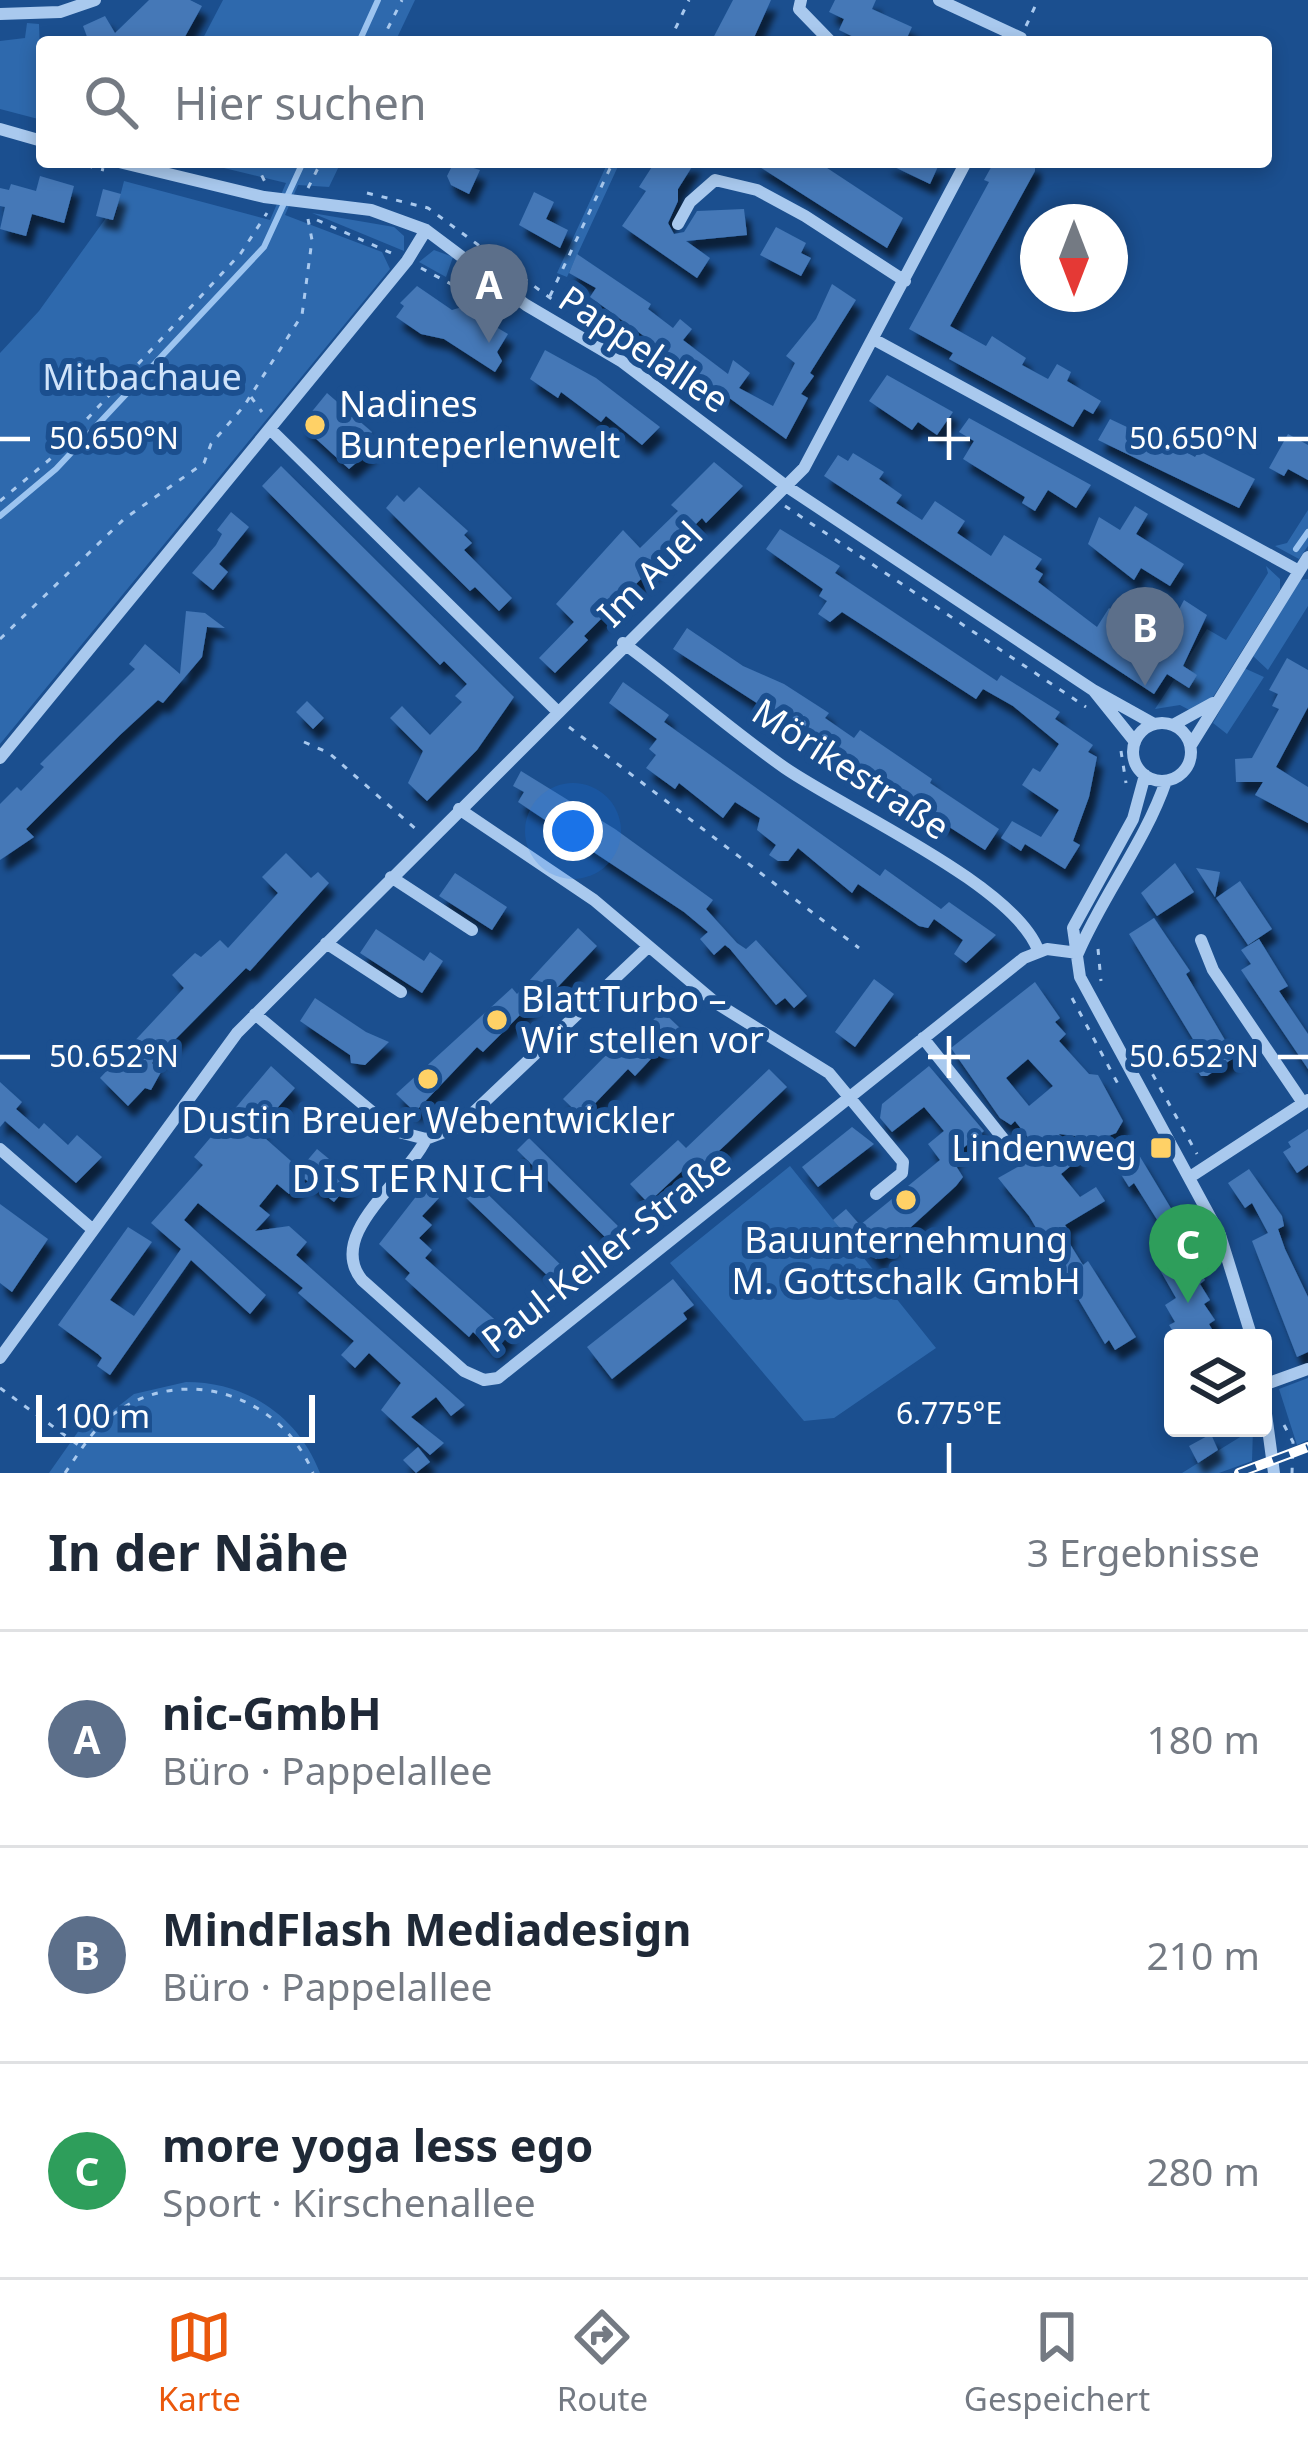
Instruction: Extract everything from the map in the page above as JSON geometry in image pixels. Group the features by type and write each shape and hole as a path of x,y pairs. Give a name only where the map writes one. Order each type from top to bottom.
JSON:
{"street":[{"path":"0,14 60,12 95,0"},
{"path":"801,0 800,9 825,36"},
{"path":"939,0 1012,36"},
{"path":"0,130 36,139"},
{"name":"Pappelallee","path":"145,168 285,200 371,210 426,230 526,305 621,361 785,486 1093,690 1154,724"},
{"name":"Im Auel","path":"0,1358 189,1092 255,1014 804,468 963,168"},
{"path":"678,224 690,202 715,180 736,185 805,216 905,281"},
{"path":"0,758 426,230"},
{"path":"875,340 1299,571"},
{"path":"269,429 556,711"},
{"path":"1078,952 1098,907 1152,818 1166,781 1187,767 1191,745 1308,557"},
{"name":"Mörikestraße","path":"623,644 797,776 924,850 1019,919 1038,950"},
{"name":"Pappelallee","path":"1093,690 1128,746"},
{"path":"1166,781 1144,775 1128,746 1154,724 1173,725 1202,712 1222,694"},
{"path":"1173,725 1191,745"},
{"path":"1144,775 1127,832 1078,914 1072,938 1086,994 1226,1249 1249,1329"},
{"path":"459,808 556,872 716,1003 829,1073 903,1162 902,1173 875,1194"},
{"path":"391,877 472,930"},
{"path":"1190,1177 1306,1101 1214,970 1201,940"},
{"path":"326,943 401,992"},
{"path":"255,1014 386,1124 425,1138 458,1126 647,948"},
{"path":"1038,950 1078,952"},
{"name":"Paul-Keller-Straße","path":"425,1138 414,1163 356,1231 352,1264 362,1280 464,1371 492,1379 504,1375 850,1095 1038,950"},
{"path":"923,1038 1013,1151"},
{"path":"0,1149 92,1229"},
{"path":"1272,1384 1308,1369"},
{"path":"1269,1437 1274,1473"}],"path":[{"path":"384,36 403,0"},
{"path":"672,36 689,0"},
{"path":"1022,36 1038,0"},
{"path":"258,168 263,178"},
{"path":"307,189 318,168"},
{"path":"545,308 610,168"},
{"path":"0,501 81,426 241,253 267,214"},
{"path":"297,215 400,257"},
{"path":"0,639 124,519 205,463 211,445 251,395 305,306 312,239 307,218"},
{"path":"414,265 526,324"},
{"path":"251,395 253,406 269,418 269,429"},
{"path":"771,497 1096,714"},
{"path":"556,711 568,725 859,948"},
{"path":"304,742 329,753 428,839"},
{"path":"1126,788 1128,746"},
{"path":"1098,944 1107,994"},
{"path":"1129,1034 1199,1157"},
{"path":"0,1388 83,1448"},
{"path":"65,1473 111,1417 137,1401 167,1390 202,1389 237,1397 268,1414 292,1433 313,1473"},
{"path":"1283,1424 1293,1442 1292,1473"}],"green space":[{"path":"223,0 415,0 398,36 204,36"},
{"path":"27,23 39,24 36,118 0,109 0,41 25,38"},
{"name":"Mitbachaue","path":"224,168 338,168 329,187 298,185 285,215 382,252 390,269 0,744 0,353 39,311 106,218 114,220 124,181 270,220 286,183"},
{"path":"605,168 617,168 567,277 557,273"},
{"path":"312,213 394,227 404,236 404,251"},
{"path":"434,250 453,257 446,277 419,262"},
{"path":"1308,510 1308,546 1299,559 1275,546 1287,543"},
{"path":"1266,566 1280,579 1280,590 1213,697 1193,712 1180,705 1155,709 1207,629 1226,640 1268,573"},
{"path":"1308,579 1308,606 1268,670 1253,656 1300,580"},
{"path":"1244,668 1264,677 1227,734 1213,723"},
{"path":"790,1166 936,1348 834,1418 804,1421 670,1263"},
{"path":"1308,1378 1308,1440 1297,1445 1279,1389"},
{"path":"186,1382 230,1388 268,1406 298,1435 320,1473 49,1473 82,1426 88,1430 134,1394"},
{"path":"1240,1437 1253,1437 1252,1461 1219,1473 1182,1473"}],"building":[{"path":"149,0 190,0 202,6 185,36 87,36 83,26 105,16 115,33"},
{"path":"733,0 771,0 755,36 714,36"},
{"path":"835,0 876,0 872,9 912,27 908,36 852,36 839,30 844,19 829,12"},
{"path":"451,168 480,170 469,194 451,185 447,176"},
{"path":"651,168 691,168 678,189 668,223 674,234 684,232 697,211 744,209 747,235 686,241 710,258 697,278 622,226 646,191 639,187"},
{"path":"761,168 827,168 903,218 887,248"},
{"path":"897,168 937,168 930,184"},
{"path":"991,168 1035,168 950,326 986,346 992,336 1026,358 1022,365 1048,379 1057,364 1071,372 1067,381 1101,401 1093,414 1084,409 1073,427 949,359 953,353 909,329 989,182 984,180"},
{"path":"40,176 74,186 64,223 32,214 26,236 0,229 5,207 0,206 0,188 9,190 11,184 36,191"},
{"path":"103,189 121,194 113,220 96,216"},
{"path":"534,192 554,202 546,219 568,230 560,248 519,225"},
{"path":"776,227 806,243 801,253 811,258 801,276 760,255"},
{"path":"577,254 651,304 648,309 673,328 680,319 692,329 683,340 728,374 733,360 750,373 739,388 773,406 795,363 786,356 816,319 832,284 856,300 810,373 814,376 801,394 808,398 786,439 590,297 596,288 569,273"},
{"path":"417,286 452,310 462,307 508,334 497,352 502,361 495,372 444,339 421,334 396,317 404,306 400,303"},
{"path":"545,350 596,378 660,427 642,445 606,416 601,422 561,392 558,398 530,379"},
{"path":"887,375 953,412 937,435 918,422 912,430 869,401"},
{"path":"327,393 372,432 363,443 371,450 349,469 301,425"},
{"path":"969,418 1091,485 1076,508 1048,490 1035,511 1022,503 1025,497 963,459 974,441 959,432"},
{"path":"1110,419 1146,436 1148,431 1195,457 1199,451 1255,479 1239,508 1098,440"},
{"path":"1288,434 1308,445 1308,480 1288,469 1284,476 1269,468"},
{"path":"853,453 884,472 879,479 902,495 896,503 922,520 935,501 965,521 957,533 991,556 1004,535 1042,559 1035,569 1043,574 1038,582 1097,627 1109,608 1152,636 1157,629 1166,634 1184,600 1207,615 1183,666 1197,675 1189,688 1167,674 1154,694 824,476 838,455 848,461"},
{"path":"714,462 743,486 706,523 702,518 584,636 588,640 555,673 539,658 574,622 556,604 623,530 640,548 678,511 671,505"},
{"path":"281,466 514,697 477,750 427,801 408,783 423,751 390,718 402,706 430,735 462,702 455,696 467,684 444,661 440,665 262,486"},
{"path":"419,487 468,531 464,535 472,543 464,550 512,598 499,611 475,587 470,591 386,508 397,495 404,502"},
{"path":"1135,506 1148,514 1136,534 1184,564 1170,586 1141,568 1134,580 1088,544 1099,517 1120,530"},
{"path":"231,512 249,527 219,564 228,572 213,590 192,573 216,545 222,534 217,530"},
{"path":"780,529 840,566 835,573 997,681 1001,675 1060,712 1055,719 1093,745 1088,752 1097,757 1089,797 1073,841 1080,845 1065,869 1025,844 1021,851 1001,838 1012,821 1041,837 1059,810 1022,785 1033,768 1040,772 1059,744 1013,706 983,689 976,699 842,612 830,622 818,614 827,601 819,596 823,589 766,549"},
{"path":"186,611 205,613 225,628 207,627 202,657 163,703 158,700 26,829 34,837 0,860 0,804 17,787 21,791 44,767 40,764 135,669 129,664 145,644 180,674"},
{"path":"687,628 743,666 784,684 829,713 825,718 854,738 860,730 932,779 930,783 999,829 985,850 673,649"},
{"path":"1287,658 1308,670 1308,707 1276,767 1308,787 1308,823 1255,795 1263,782 1236,782 1235,759 1252,758 1279,709 1272,706 1278,694 1269,690"},
{"path":"623,682 669,715 664,722 880,876 885,869 941,909 949,902 996,935 966,963 954,954 963,940 934,919 928,928 919,926 858,884 852,893 798,848 788,861 769,855 776,845 757,830 760,818 735,802 723,818 679,783 675,789 646,768 656,755 649,749 657,739 609,703"},
{"path":"307,701 324,718 313,729 296,712"},
{"path":"521,771 615,829 713,900 706,909 737,943 746,949 756,940 807,996 794,1008 785,998 776,1005 730,949 725,945 714,955 700,939 708,932 684,912 518,802 524,792 513,786"},
{"path":"286,853 311,878 318,872 329,883 250,971 246,968 152,1063 161,1072 151,1090 145,1088 128,1106 100,1078 184,988 172,975 195,953 201,957 220,940 228,948 278,893 262,877"},
{"path":"1175,863 1194,892 1157,916 1141,893"},
{"path":"1196,868 1220,872 1215,897"},
{"path":"455,873 507,907 492,930 439,896"},
{"path":"1240,881 1272,929 1248,945 1216,898"},
{"path":"1154,918 1190,971 1186,974 1235,1057 1207,1076 1201,1076 1191,1061 1202,1054 1129,934"},
{"path":"578,928 597,946 551,994 546,989 483,1052 477,1047 415,1112 396,1094 512,988 517,994"},
{"path":"376,929 424,961 430,952 443,961 422,993 360,953"},
{"path":"1259,939 1288,986 1279,991 1308,1034 1308,1069 1241,970 1251,964 1241,950"},
{"path":"874,979 894,994 855,1047 835,1032"},
{"path":"1035,982 1060,1018 1055,1022 1066,1034 1059,1041 1089,1074 1098,1075 1123,1121 1116,1133 1101,1139 1059,1134 1079,1159 1061,1174 1080,1197 1096,1187 1105,1201 1065,1225 1070,1233 1065,1236 1083,1265 1088,1261 1136,1337 1115,1350 1109,1340 1105,1344 1029,1216 998,1178 1041,1154 1015,1121 1011,1125 1000,1118 951,1048","holes":["1028,1059 1053,1086 1029,1106 1006,1078"]},
{"path":"315,998 389,1042 365,1065 351,1063 350,1055 300,1021"},
{"path":"662,1011 680,1028 635,1076 628,1069 582,1117 563,1099 609,1052 616,1058"},
{"path":"271,1066 295,1088 257,1131 300,1169 317,1149 353,1179 334,1202 305,1179 289,1194 277,1184 259,1206 270,1215 255,1231 289,1226 307,1242 296,1255 465,1405 451,1416 436,1397 411,1417 444,1443 430,1455 381,1410 401,1383 369,1353 355,1368 341,1355 354,1341 298,1293 303,1288 198,1203 184,1220 266,1295 250,1314 191,1260 110,1375 97,1366 102,1358 98,1354 58,1325 128,1227 152,1242 110,1300 134,1316 181,1249 151,1223 203,1165 194,1157"},
{"path":"929,1066 984,1131 951,1158 963,1177 956,1186 876,1259 855,1234 849,1239 833,1220 846,1209 860,1225 940,1160 928,1144 944,1131 924,1107 892,1132 880,1118 882,1104"},
{"path":"769,1069 787,1087 703,1166 696,1158 648,1203 630,1184 678,1140 686,1148"},
{"path":"0,1082 22,1102 16,1109 39,1129 44,1123 68,1145 77,1135 102,1157 76,1183 5,1121 0,1127"},
{"path":"852,1127 874,1144 818,1187 802,1167"},
{"path":"1308,1129 1308,1165 1297,1173 1283,1152 1291,1147 1288,1142"},
{"path":"529,1138 619,1227 607,1239 517,1150"},
{"path":"1139,1155 1187,1235 1179,1240 1205,1280 1200,1284 1210,1300 1204,1304 1215,1320 1209,1324 1212,1329 1171,1329 1169,1325 1175,1322 1165,1305 1176,1298 1156,1263 1171,1254 1160,1237 1166,1234 1134,1183 1129,1187 1117,1168"},
{"path":"1249,1169 1282,1216 1284,1226 1278,1229 1308,1297 1308,1352 1297,1357 1252,1241 1268,1233 1252,1203 1245,1208 1228,1183"},
{"path":"473,1180 564,1268 552,1280 461,1193"},
{"path":"425,1185 439,1198 422,1216 432,1225 419,1238 432,1250 425,1258 510,1333 494,1351 473,1332 469,1337 405,1279 410,1273 379,1244"},
{"path":"0,1204 48,1239 12,1292 0,1283"},
{"path":"673,1279 694,1305 683,1313 687,1319 612,1379 587,1347"},
{"path":"1212,1437 1218,1450 1198,1463 1189,1446"},
{"path":"418,1447 430,1462 416,1473 403,1460"}],"waterway":[{"path":"362,36 378,0"},
{"path":"0,516 56,469 264,247 300,168"},
{"path":"1296,549 1308,532"}],"railway":[{"path":"1239,1473 1308,1447"}],"place":[{"name":"nic-GmbH","path":"489,343"},
{"name":"Nadines Bunteperlenwelt","path":"315,425"},
{"name":"MindFlash Mediadesign","path":"1145,686"},
{"name":"BlattTurbo – Wir stellen vor","path":"497,1020"},
{"name":"Dustin Breuer Webentwickler","path":"428,1079"},
{"name":"Lindenweg","path":"1161,1148"},
{"name":"Bauunternehmung M. Gottschalk GmbH","path":"906,1200"},
{"name":"more yoga less ego","path":"1188,1303"}],"district":[{"name":"DISTERNICH","path":"420,1178"}]}
